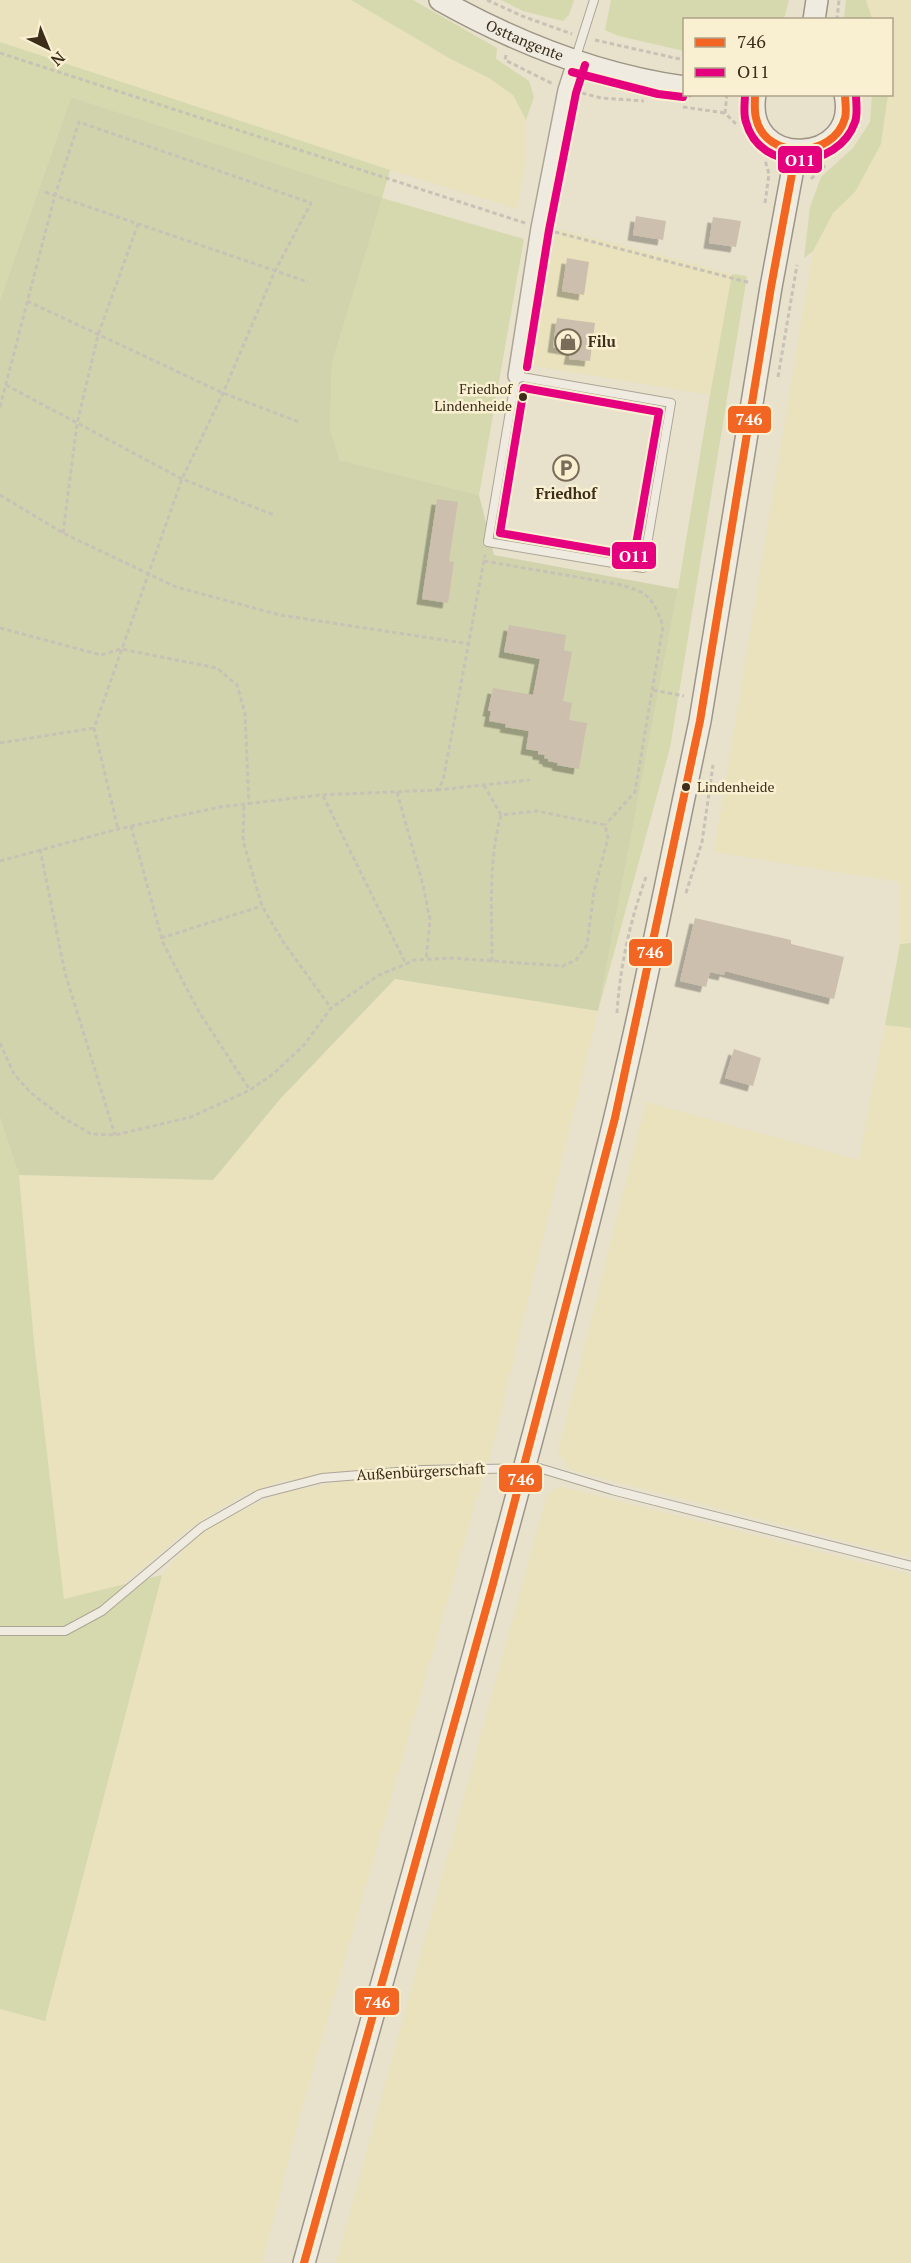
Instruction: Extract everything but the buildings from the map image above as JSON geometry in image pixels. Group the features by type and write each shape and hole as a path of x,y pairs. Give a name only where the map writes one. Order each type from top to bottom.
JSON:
{"main road":[{"name":"Osttangente","path":"440,0 513,36 574,62 662,84 683,97"},
{"path":"814,18 817,0"},
{"path":"750,96 759,127 768,139 781,148 796,152 812,150 826,144 838,132 845,118 845,96"},
{"path":"304,2263 602,1172 688,787 771,287 796,152"}],"street":[{"path":"516,376 539,228 566,90 574,62"}],"lane":[{"path":"574,62 594,0"},
{"path":"516,376 671,403 642,568 488,542 516,376"},
{"name":"Außenbürgerschaft","path":"0,1631 65,1631 102,1611 202,1527 260,1494 322,1478 422,1470 539,1468 612,1490 911,1566"}],"path":[{"path":"837,18 839,0"},
{"path":"0,53 539,228 753,283 753,292"},
{"path":"566,90 601,98 648,102"},
{"path":"725,113 727,96"},
{"path":"683,97 725,113 739,128"},
{"path":"0,407 55,195 79,122 311,203 275,271 223,393 182,479 94,728 118,829"},
{"path":"764,207 769,174 765,159"},
{"path":"45,192 308,282"},
{"path":"63,534 77,424 98,334 138,224"},
{"path":"27,301 223,393 299,423"},
{"path":"6,385 182,479 274,515"},
{"path":"0,495 63,534 176,587 280,615 470,644"},
{"path":"437,790 443,782 488,542"},
{"path":"484,561 638,589 655,603 663,626 634,792 605,825"},
{"path":"0,628 101,655 121,649 217,668 237,685 245,713 249,805"},
{"path":"653,690 685,696 685,706"},
{"path":"0,743 94,728"},
{"path":"0,861 130,826 220,807 244,806 322,795 437,790 530,780"},
{"path":"484,784 501,815 495,836 491,887 492,962"},
{"path":"397,792 423,885 430,920 426,960"},
{"path":"322,795 406,963"},
{"path":"244,806 243,841 262,906 284,943 331,1008"},
{"path":"501,815 537,811 605,825"},
{"path":"0,1043 14,1074 30,1092 91,1134 115,1135 191,1118 250,1090 273,1074 304,1045 331,1008 379,975 406,963 414,960 452,958 563,966 576,960 587,945 594,891 608,838 605,825"},
{"path":"130,826 161,938 199,1012 250,1090"},
{"path":"40,849 65,973 115,1135"},
{"path":"616,1018 619,988 633,913 649,869"},
{"path":"161,938 262,906"}],"shaded area":[{"path":"0,0 351,0 449,58 489,78 513,95 526,121 526,161 517,209 390,170 0,42"},
{"path":"866,0 911,0 911,943 900,944 900,882 714,852 813,251 833,213 855,191 881,144 888,96 893,96 893,18 872,18"},
{"path":"558,229 732,274 710,395 528,365"},
{"path":"395,979 598,1011 489,1461 364,1469 278,1482 237,1498 188,1529 122,1585 64,1599 34,1342 19,1175 213,1180 281,1098"},
{"path":"885,1025 911,1028 911,1558 571,1470 558,1452 646,1102 859,1160"},
{"path":"456,1474 483,1477 300,2115 262,2263 0,2263 0,2009 45,2021 162,1575 193,1539 235,1513 285,1492 350,1480"},
{"path":"559,1486 911,1575 911,2263 336,2263 547,1494"}],"green space":[{"path":"351,0 413,0 497,48 496,59 529,81 534,97 526,120 513,95 489,78 449,58"},
{"path":"501,0 574,0 569,15 563,21 523,11"},
{"path":"611,0 789,0 784,18 683,18 683,51 619,36 605,30"},
{"path":"846,0 866,0 872,18 844,18"},
{"path":"0,42 390,170 382,198 524,239 479,495 340,460 330,429 332,363 381,198 71,97 0,300"},
{"path":"872,96 888,96 881,144 855,192 833,213 813,251 804,258 810,207 821,177 853,148 870,122"},
{"path":"71,97 382,198 332,363 330,429 340,460 479,495 494,555 678,589 598,1011 395,979 281,1098 213,1180 19,1175 0,1118 0,300"},
{"path":"732,274 747,276 670,748 598,1011 678,589"},
{"path":"911,943 911,1028 885,1025 900,944"},
{"path":"0,1118 19,1175 34,1342 64,1599 162,1575 45,2021 0,2009"}],"transit line":[{"name":"O11","path":"527,367 549,230 576,93 585,65"},
{"name":"O11","path":"572,72 658,94 683,97"},
{"name":"O11","path":"745,96 745,119 754,139 767,151 782,158 799,160 817,157 833,150 846,138 856,119 856,96"},
{"name":"746","path":"755,96 755,115 762,132 772,142 785,148 800,150 828,141 838,132 846,115 845,96"},
{"name":"746","path":"304,2263 493,1584 615,1118 700,721 771,287 796,152"},
{"name":"O11","path":"524,388 659,412 634,556 500,533 524,388"}],"place":[{"name":"Filu","path":"568,342"},
{"name":"Friedhof Lindenheide","path":"523,397"},
{"name":"Friedhof","path":"566,468"},
{"name":"Lindenheide","path":"686,787"}]}
